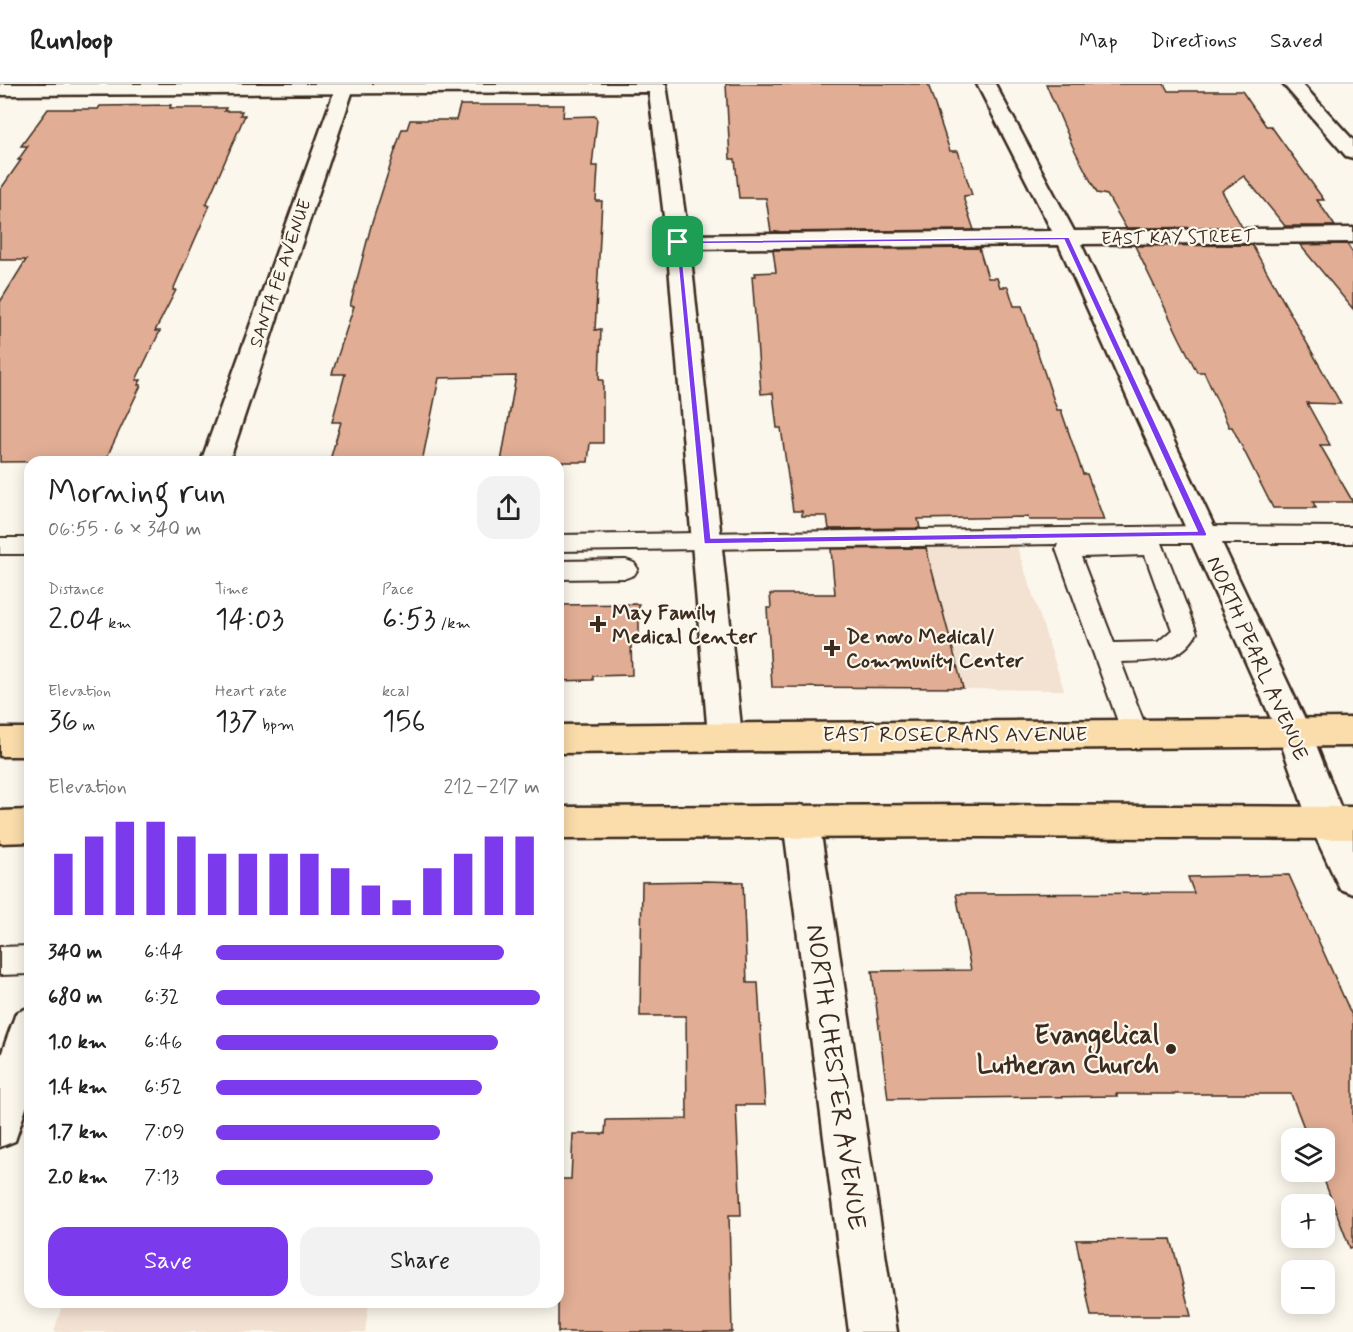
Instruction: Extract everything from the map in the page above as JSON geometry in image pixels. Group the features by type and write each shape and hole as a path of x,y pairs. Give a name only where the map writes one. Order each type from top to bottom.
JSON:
{"main road":[{"name":"EAST ROSECRANS AVENUE","path":"564,739 1353,732"},
{"path":"0,742 24,742"},
{"path":"564,823 801,821 1340,823"},
{"path":"0,827 24,826"}],"street":[{"name":"NORTH PEARL AVENUE","path":"986,84 1067,238 1294,732 1340,823 1353,877"},
{"path":"1292,84 1353,152"},
{"path":"1,87 657,85 678,242 725,736"},
{"name":"SANTA FE AVENUE","path":"216,456 346,87"},
{"name":"EAST KAY STREET","path":"678,242 1353,235"},
{"name":"NORTH CHESTER AVENUE","path":"801,821 873,1332"},
{"path":"0,1126 8,1075 24,1040"}],"lane":[{"path":"626,569 567,570 568,542 1203,534 1353,535"},
{"path":"0,546 24,546"},
{"path":"1106,653 1163,651 1185,633 1153,546 1066,549 1135,733"},
{"path":"0,961 24,960"}],"shaded area":[{"path":"1017,547 1064,690 963,689 926,548"},
{"path":"61,1308 368,1308 365,1332 54,1332"}],"building":[{"path":"726,84 928,84 950,151 958,151 972,195 964,196 964,200 974,230 771,232 766,198 739,198 735,159 730,159"},
{"path":"1046,84 1164,84 1168,91 1242,91 1266,126 1271,126 1324,200 1317,200 1335,226 1285,226 1244,176 1222,191 1242,227 1126,228 1107,195 1097,193 1073,147"},
{"path":"171,105 170,108 226,108 224,111 242,111 240,115 245,115 206,205 210,205 173,290 176,290 155,331 160,331 136,380 141,380 138,385 141,385 107,456 24,456 24,462 0,462 0,302 26,260 0,260 0,190 28,146 21,146 48,109 98,109 100,106"},
{"path":"460,105 564,105 563,117 595,116 597,120 592,166 598,166 596,201 602,201 595,330 601,329 599,380 603,380 603,443 590,443 588,462 564,462 564,456 502,456 516,376 439,378 423,456 331,456 341,422 332,422 345,374 332,374 354,306 350,306 371,226 402,129 407,129 410,120 456,120"},
{"path":"1347,244 1353,253 1353,309 1300,245"},
{"path":"1252,245 1341,404 1307,403 1330,445 1320,445 1353,502 1313,502 1316,508 1273,508 1232,427 1229,427 1204,372 1197,372 1135,246"},
{"path":"979,248 988,278 997,278 1000,287 1008,287 1014,306 1022,306 1057,410 1061,410 1083,474 1087,474 1104,520 1029,520 1028,517 918,519 920,528 829,529 827,516 802,516 802,511 793,511 781,428 777,428 773,393 761,394 752,276 756,276 755,273 776,272 773,250"},
{"path":"926,548 963,688 772,687 767,608 771,608 770,594 835,594 831,549"},
{"name":"May Family Medical Center","path":"639,604 639,643 631,644 632,675 593,676 593,680 564,681 564,605"},
{"path":"1289,875 1353,1018 1353,1247 1350,1248 1335,1209 1335,1194 1329,1194 1325,1182 1335,1182 1335,1128 1304,1128 1291,1094 1116,1094 1117,1096 888,1099 872,971 971,970 956,894 1194,893 1188,877"},
{"path":"642,882 743,882 747,983 758,983 765,1105 736,1105 741,1215 729,1215 732,1332 558,1332 558,1308 564,1308 564,1179 571,1179 573,1134 605,1134 606,1120 687,1119 686,1016 640,1016"},
{"path":"1171,1239 1191,1316 1091,1316 1076,1240"}],"place":[{"name":"May Family Medical Center","path":"598,624"},
{"name":"De novo Medical/ Community Center","path":"832,648"},
{"name":"Evangelical Lutheran Church","path":"1171,1049"}],"route":[{"path":"1067,238 1203,534 707,541 678,242 1067,238"}]}
